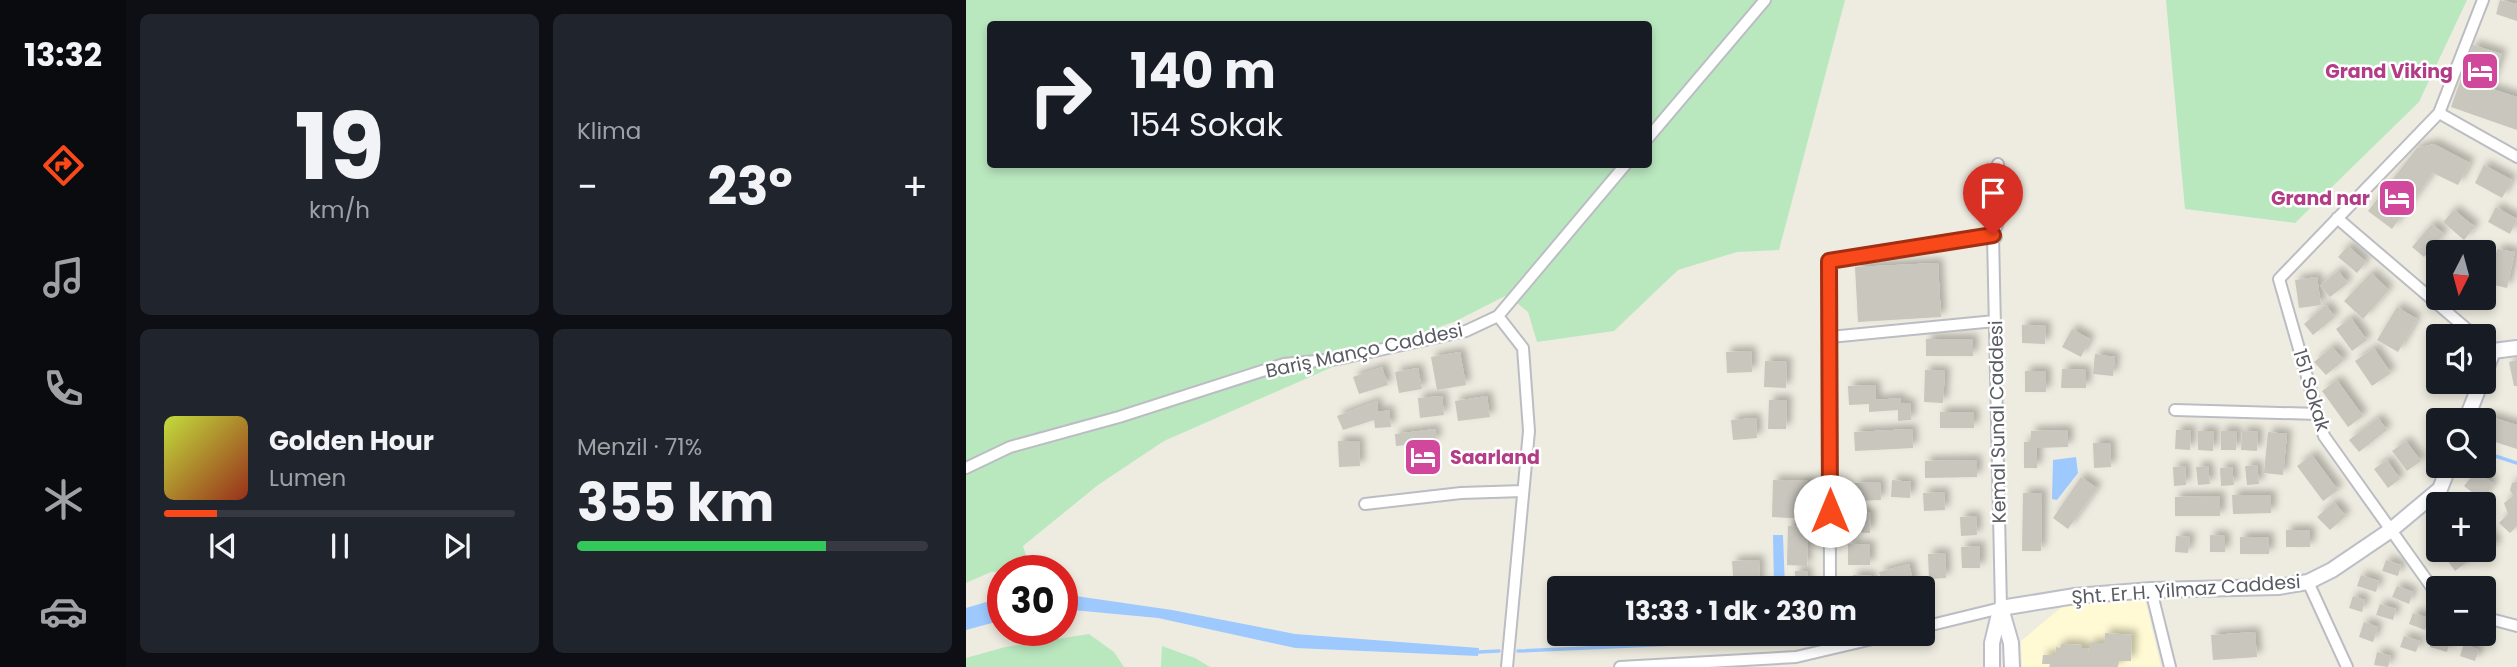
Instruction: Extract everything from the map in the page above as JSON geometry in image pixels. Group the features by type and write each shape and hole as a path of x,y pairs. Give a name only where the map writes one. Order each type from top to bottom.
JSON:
{"street":[{"path":"1652,133 1765,0"},
{"path":"2461,324 2337,218 2439,113 2483,0"},
{"path":"2439,113 2517,157"},
{"name":"Kemal Sunal Caddesi","path":"1998,164 2002,212 1996,236 1994,321 2001,608 2011,643 2012,667"},
{"path":"1507,667 1529,431 1523,348 1498,316 1623,168"},
{"name":"151 Sokak","path":"2337,218 2279,279 2324,436 2426,579"},
{"path":"1830,576 1829,261 1996,236"},
{"name":"Bariş Manço Caddesi","path":"966,468 1010,447 1119,417 1284,363 1338,359 1466,331 1498,316"},
{"path":"1830,337 1994,321"},
{"path":"2496,347 2517,348"},
{"path":"2175,410 2318,414"},
{"name":"Şht. Er H. Yilmaz Caddesi","path":"1935,623 2001,608 2075,596 2151,590 2278,587 2308,582 2332,570 2391,530 2440,489 2444,478"},
{"path":"1365,504 1461,493 1524,491"},
{"path":"2308,582 2347,667"},
{"path":"2151,590 2170,667"},
{"name":"Kemal Sunal Caddesi","path":"1993,667 1992,643 2001,608"},
{"path":"2496,620 2517,626"},
{"path":"1620,667 1796,656 1843,646"}],"shaded area":[{"path":"2145,599 2161,667 2022,667 2021,641 2063,606"}],"green space":[{"path":"966,0 1845,0 1779,250 1737,252 1678,270 1614,331 1537,342 1528,312 1507,295 1456,321 1344,362 1164,441 1098,485 1023,546 1026,555 987,555 987,574 966,583"},
{"path":"2166,0 2467,0 2419,102 2295,223 2185,209"},
{"path":"1089,634 1114,652 1124,667 966,667 966,658 1005,647 1078,646 1078,636"},
{"path":"1162,646 1195,658 1210,667 1161,667"}],"water":[{"path":"2076,457 2078,473 2057,500 2052,499 2053,460"},
{"path":"1773,535 1783,535 1785,576 1774,576"},
{"path":"1078,596 1172,610 1295,634 1479,648 1478,656 1295,648 1158,618 1078,610"},
{"path":"987,602 987,624 966,630 966,608"}],"building":[{"path":"2500,0 2517,4 2517,21 2496,14"},
{"name":"Grand Viking","path":"2473,45 2502,54 2490,88 2517,97 2517,130 2451,107"},
{"name":"Grand nar","path":"2434,144 2470,163 2458,185 2433,173 2392,229 2368,211 2417,148"},
{"path":"2484,165 2512,180 2502,198 2475,183"},
{"path":"2496,207 2517,219 2510,234 2488,222"},
{"path":"2454,210 2475,227 2464,240 2443,222"},
{"path":"2432,224 2444,234 2439,240 2426,240 2424,257 2412,247"},
{"path":"2348,246 2366,262 2357,273 2338,257"},
{"path":"2497,249 2515,252 2507,288 2496,285"},
{"path":"1938,263 1941,317 1858,322 1855,267"},
{"path":"2338,271 2348,283 2330,297 2320,286"},
{"path":"2371,273 2389,290 2363,319 2344,301"},
{"path":"2317,277 2321,305 2299,308 2295,280"},
{"path":"2326,305 2335,317 2313,335 2304,324"},
{"path":"2397,307 2417,319 2398,352 2377,340"},
{"path":"2351,318 2367,340 2352,351 2336,329"},
{"path":"2022,325 2046,326 2045,344 2022,343"},
{"path":"2072,329 2090,339 2081,357 2062,347"},
{"path":"1926,339 1973,339 1973,356 1926,356"},
{"path":"2332,347 2344,360 2326,375 2314,362"},
{"path":"2374,348 2391,373 2372,386 2355,361"},
{"path":"1751,351 1752,372 1727,373 1726,352"},
{"path":"1460,352 1466,385 1437,390 1431,357"},
{"path":"2095,354 2115,357 2113,376 2093,374"},
{"path":"2517,360 2517,386 2514,386 2509,362"},
{"path":"1765,361 1787,362 1786,388 1764,387"},
{"path":"1382,367 1388,385 1359,394 1353,377"},
{"path":"1418,368 1422,389 1399,393 1395,372"},
{"path":"2062,369 2086,370 2086,388 2061,388"},
{"path":"1925,370 1945,371 1943,403 1924,402"},
{"path":"2025,371 2046,371 2046,392 2025,392"},
{"path":"2337,380 2363,416 2348,427 2322,391"},
{"path":"1875,385 1876,400 1901,398 1901,403 1910,403 1911,420 1898,421 1898,410 1869,412 1869,404 1849,405 1848,386"},
{"path":"1442,396 1444,415 1420,418 1418,398"},
{"path":"1487,396 1490,417 1458,421 1455,401"},
{"path":"1769,400 1787,400 1786,429 1768,429"},
{"path":"1377,401 1378,412 1389,410 1391,427 1375,428 1374,420 1343,430 1337,416"},
{"path":"1940,412 1974,412 1974,428 1940,428"},
{"path":"1756,418 1757,438 1733,440 1731,420"},
{"path":"2378,418 2387,430 2359,452 2349,440"},
{"path":"2496,418 2517,425 2517,449 2496,442"},
{"name":"Saarland","path":"1435,429 1437,441 1428,442 1431,468 1418,469 1415,444 1396,446 1395,434"},
{"path":"1912,429 1913,448 1855,451 1854,432"},
{"path":"2068,430 2068,447 2037,448 2037,468 2024,468 2024,442 2031,442 2031,431"},
{"path":"2176,430 2191,430 2190,450 2175,449"},
{"path":"2198,431 2214,431 2213,451 2198,450"},
{"path":"2221,431 2237,431 2236,450 2221,450"},
{"path":"2242,431 2258,432 2257,451 2241,450"},
{"path":"2268,432 2287,434 2283,475 2264,473"},
{"path":"1338,441 1359,441 1360,466 1339,467"},
{"path":"2406,441 2421,461 2407,471 2392,451"},
{"path":"2093,443 2110,443 2111,467 2094,468"},
{"path":"2312,455 2338,490 2323,501 2297,466"},
{"path":"1977,460 1977,477 1925,478 1925,461"},
{"path":"2387,460 2400,479 2388,488 2374,469"},
{"path":"2257,465 2259,484 2247,485 2245,466"},
{"path":"2185,466 2186,485 2174,486 2173,467"},
{"path":"2208,466 2210,484 2198,485 2196,467"},
{"path":"2232,467 2234,485 2221,486 2220,468"},
{"path":"2081,477 2097,488 2068,529 2053,518"},
{"path":"2470,478 2486,478 2494,484 2488,492 2472,492 2464,486"},
{"path":"1773,480 1809,481 1808,519 1772,517"},
{"path":"1892,480 1911,482 1910,498 1891,497"},
{"path":"2517,481 2517,526 2510,533 2499,523 2508,514 2504,503 2513,496 2510,490 2512,483"},
{"path":"1880,482 1881,500 1856,501 1855,483"},
{"path":"1944,492 1945,510 1924,511 1923,493"},
{"path":"2023,493 2042,493 2041,551 2022,551"},
{"path":"2232,495 2271,495 2271,513 2233,514"},
{"path":"2220,496 2220,516 2175,516 2175,497"},
{"path":"2334,502 2346,516 2330,530 2317,517"},
{"path":"1851,512 1871,513 1870,533 1850,532"},
{"path":"1976,516 1977,535 1961,536 1960,517"},
{"path":"1788,526 1808,527 1807,566 1787,565"},
{"path":"2286,530 2310,530 2310,547 2286,547"},
{"path":"2210,535 2225,536 2225,552 2210,552"},
{"path":"2176,536 2190,537 2188,553 2175,552"},
{"path":"2240,537 2269,537 2269,554 2240,554"},
{"path":"1848,544 1870,545 1870,565 1848,565"},
{"path":"1980,546 1980,568 1962,568 1961,547"},
{"path":"1945,553 1946,578 1929,576 1928,554"},
{"path":"1759,560 1760,576 1733,576 1732,561"},
{"path":"2386,560 2401,565 2398,576 2382,571"},
{"path":"2449,562 2467,562 2455,571"},
{"path":"1909,564 1912,576 1880,576 1879,572"},
{"path":"1795,571 1807,571 1807,576 1795,576"},
{"path":"2361,575 2379,581 2376,592 2357,586"},
{"path":"2397,586 2413,592 2409,604 2392,597"},
{"path":"2353,596 2365,600 2362,612 2349,608"},
{"path":"2380,604 2396,609 2393,620 2376,615"},
{"path":"2413,613 2426,617 2425,630 2409,624"},
{"path":"2364,622 2378,627 2373,642 2359,637"},
{"path":"2255,632 2257,657 2213,660 2211,635"},
{"path":"2105,633 2132,635 2131,661 2119,661 2118,667 2049,667 2050,664 2042,664 2043,655 2055,655 2056,647 2060,648 2061,644 2082,645 2082,648 2088,648 2089,655 2089,643 2104,643"},
{"path":"2404,636 2420,641 2416,652 2400,647"},
{"path":"2430,646 2449,646 2447,652"},
{"path":"2463,646 2479,650 2475,661 2460,656"},
{"path":"2377,652 2391,656 2388,667 2374,665"}],"waterway":[{"path":"2496,456 2517,463"},
{"path":"1518,651 1631,646"},
{"path":"1478,652 1499,651"}],"place":[{"name":"Grand Viking","path":"2480,71"},
{"name":"Grand nar","path":"2397,198"},
{"name":"Saarland","path":"1423,457"}],"route":[{"path":"1830,511 1829,261 1993,235"}]}
